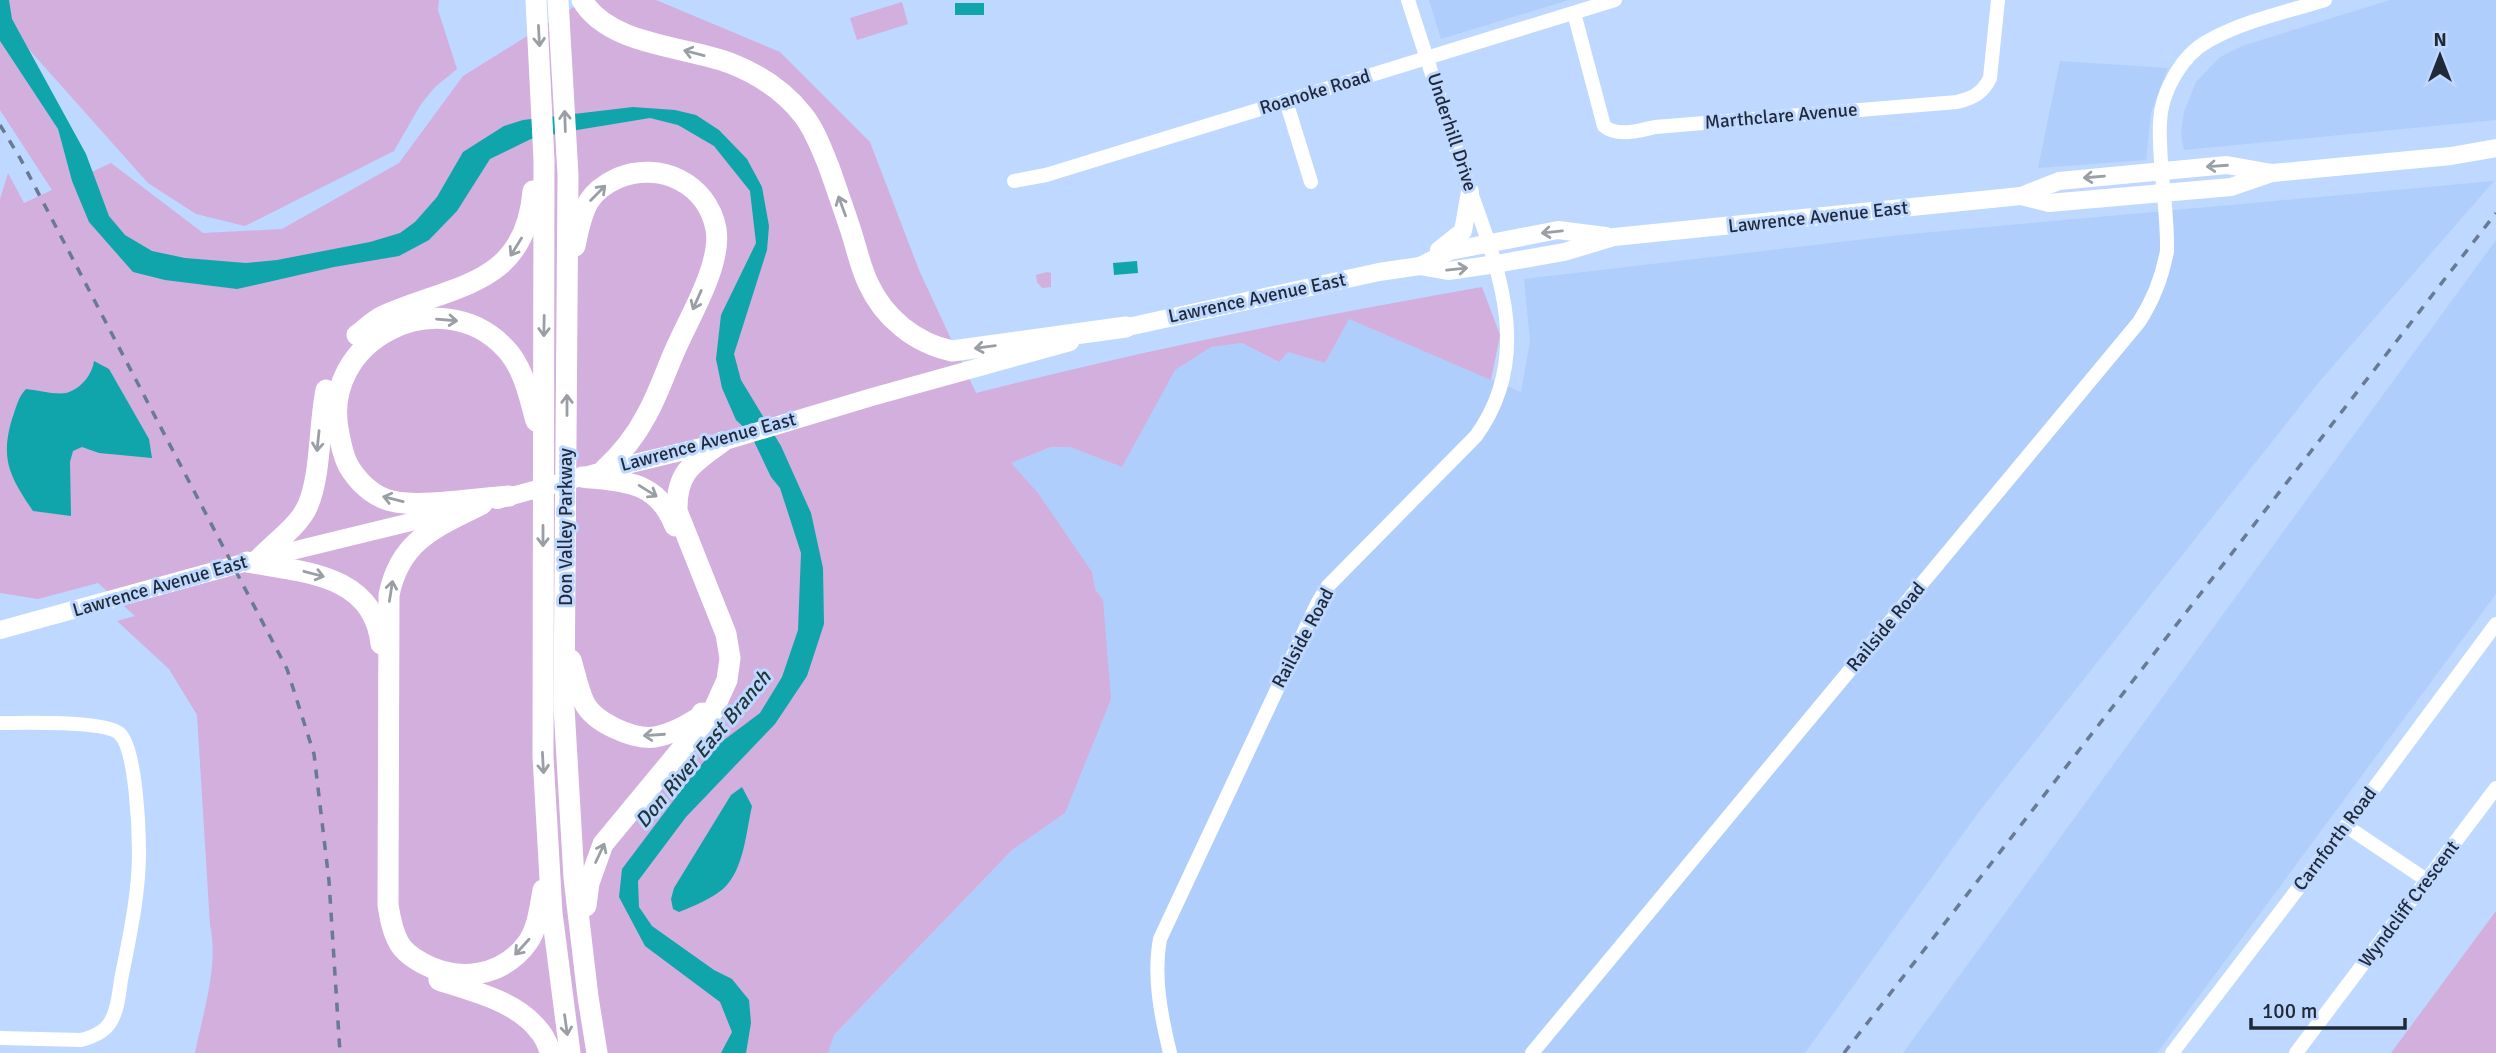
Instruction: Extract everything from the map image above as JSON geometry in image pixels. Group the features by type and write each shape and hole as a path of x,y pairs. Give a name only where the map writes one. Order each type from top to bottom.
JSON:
{"highway":[{"name":"Don Valley Parkway","path":"536,0 544,160 543,744 548,860 559,976 570,1053"},
{"name":"Don Valley Parkway","path":"558,0 568,174 564,707 568,797 582,943 597,1053"},
{"path":"582,0 603,22 632,37 728,62 753,73 775,88 804,116 821,145 868,283 886,312 908,333 938,348 951,351 1126,327"},
{"path":"254,560 293,526 308,506 315,476 328,381 340,356 357,335 381,317 461,287 490,273 513,254 527,228 534,181 544,160"},
{"path":"567,279 584,213 590,200 609,182 642,171 666,174 690,186 708,206 717,237 711,268 646,417 629,444 595,473"},
{"path":"519,494 411,503 391,501 375,494 356,479 343,456 336,421 341,385 360,352 379,334 407,322 433,318 460,321 484,332 505,348 521,370 543,443"},
{"path":"582,943 589,883 603,844 713,712 727,680 730,657 726,634 677,511 676,492 681,478 691,464 722,442"},
{"path":"565,645 584,703 599,720 625,733 652,738 677,731 699,717 716,686 723,666 719,636 673,520 663,502 651,491 635,484 595,473"},
{"path":"482,504 433,529 417,541 397,566 389,595 388,905 398,943 413,958 449,974 481,974 505,965 529,941 539,912 548,860"},
{"path":"254,560 309,571 339,582 358,596 370,610 378,627 381,641 377,897 381,927 392,947 406,962 420,971 495,999 520,1012 542,1033 551,1053"}],"main road":[{"name":"Lawrence Avenue East","path":"2021,196 2049,203 2231,187 2272,173 2451,156 2496,148"},
{"name":"Lawrence Avenue East","path":"2451,156 2496,158"},
{"name":"Lawrence Avenue East","path":"1419,265 1448,271 1564,252 1614,237 2021,196 2059,181 2227,165 2272,173"},
{"path":"1419,265 1463,231 1470,191"},
{"name":"Lawrence Avenue East","path":"0,630 254,560 722,442 804,416 1126,327 1260,296 1419,265 1450,251 1558,230 1614,237"}],"street":[{"name":"Underhill Drive","path":"1408,0 1496,264"},
{"name":"Roanoke Road","path":"1013,181 1046,175 1615,0"},
{"name":"Marthclare Avenue","path":"1574,13 1604,126 1609,131 1625,133 1655,127 1968,99 1985,89 1990,78 1998,0"},
{"name":"Railside Road","path":"1532,1053 2139,322 2154,298 2163,270 2167,238 2161,108 2172,80 2205,42 2233,29 2325,0"},
{"path":"1286,101 1311,181"},
{"name":"Railside Road","path":"1170,1053 1157,977 1156,958 1160,939 1265,712 1328,586 1461,453 1489,419 1500,390 1508,336 1508,322 1496,264"},
{"name":"Carnforth Road","path":"2172,1053 2496,624"},
{"path":"0,723 100,725 120,733 127,744 133,766 139,854 124,965 116,1010 111,1022 93,1037 81,1040 0,1038"},
{"name":"Wyndcliff Crescent","path":"2296,1053 2496,788"},
{"path":"2346,826 2428,881"}],"shaded area":[{"path":"0,0 439,0 438,10 457,69 435,87 421,104 394,151 245,226 196,214 148,183 0,17"},
{"path":"0,0 9,0 12,19 86,154 109,216 125,235 152,251 185,258 246,263 277,260 370,242 400,233 415,222 437,197 463,152 504,126 523,120 633,107 675,110 696,115 719,130 747,159 762,187 769,226 767,250 734,354 741,380 781,446 811,513 823,568 824,624 807,676 775,724 686,817 638,881 639,907 652,926 714,970 732,979 749,1000 751,1023 746,1053 721,1053 732,1032 720,1002 645,946 619,897 622,869 695,772 720,743 760,713 782,677 798,630 801,553 780,488 771,477 750,433 736,420 722,388 716,359 721,315 756,243 750,191 714,146 678,125 650,118 531,139 490,159 457,211 429,240 399,256 334,267 237,289 165,280 133,272 89,222 72,181 58,129 0,41"},
{"path":"585,0 656,0 780,52 870,142 919,270 976,393 1228,335 1482,287 1500,335 1491,380 1349,319 1325,363 1288,352 1279,362 1242,343 1211,347 1175,370 1122,467 1070,447 1051,447 1011,463 1038,493 1092,572 1095,589 1103,600 1111,699 1065,813 1012,850 834,1035 828,1053 195,1053 213,957 197,715 169,669 117,621 135,616 98,583 38,599 0,593 0,199 8,173 24,203 52,190 0,110 0,41 58,129 72,181 111,163 203,233 282,229 399,163 463,76"},
{"path":"1429,0 1569,0 1441,39"},
{"path":"2390,0 2496,0 2496,120 2184,150 2181,134 2184,112 2196,82 2220,57 2242,46"},
{"path":"902,2 908,24 857,40 850,18"},
{"path":"955,3 984,3 984,15 955,15"},
{"path":"2060,61 2168,68 2151,113 2146,160 2038,168"},
{"path":"2494,181 2320,381 1978,813 1805,1053 817,1053 1012,850 1065,813 1019,484 1009,464 1051,447 1070,447 1122,467 1174,370 1211,347 1242,343 1278,362 1288,352 1325,363 1349,319 1521,392 1530,341 1524,279 1900,235"},
{"path":"2496,240 2496,594 2157,1053 1903,1053"},
{"path":"1137,261 1138,273 1114,275 1113,263"},
{"path":"1051,273 1051,287 1042,288 1036,275"},
{"path":"94,361 109,369 149,439 152,458 99,453 82,447 73,451 70,462 71,516 33,511 13,478 7,457 9,433 18,403 26,389 57,393 71,391 85,381"},
{"path":"742,787 752,806 736,872 723,889 713,896 679,912 673,909 671,899 674,888 731,795"},
{"path":"2496,911 2496,1053 2391,1053"}],"railway":[{"path":"0,125 20,158 287,669 314,754 329,881 340,1053"},
{"path":"1844,1053 2496,213"}],"water label":[{"name":"Don River East Branch","path":"703,749"}]}
